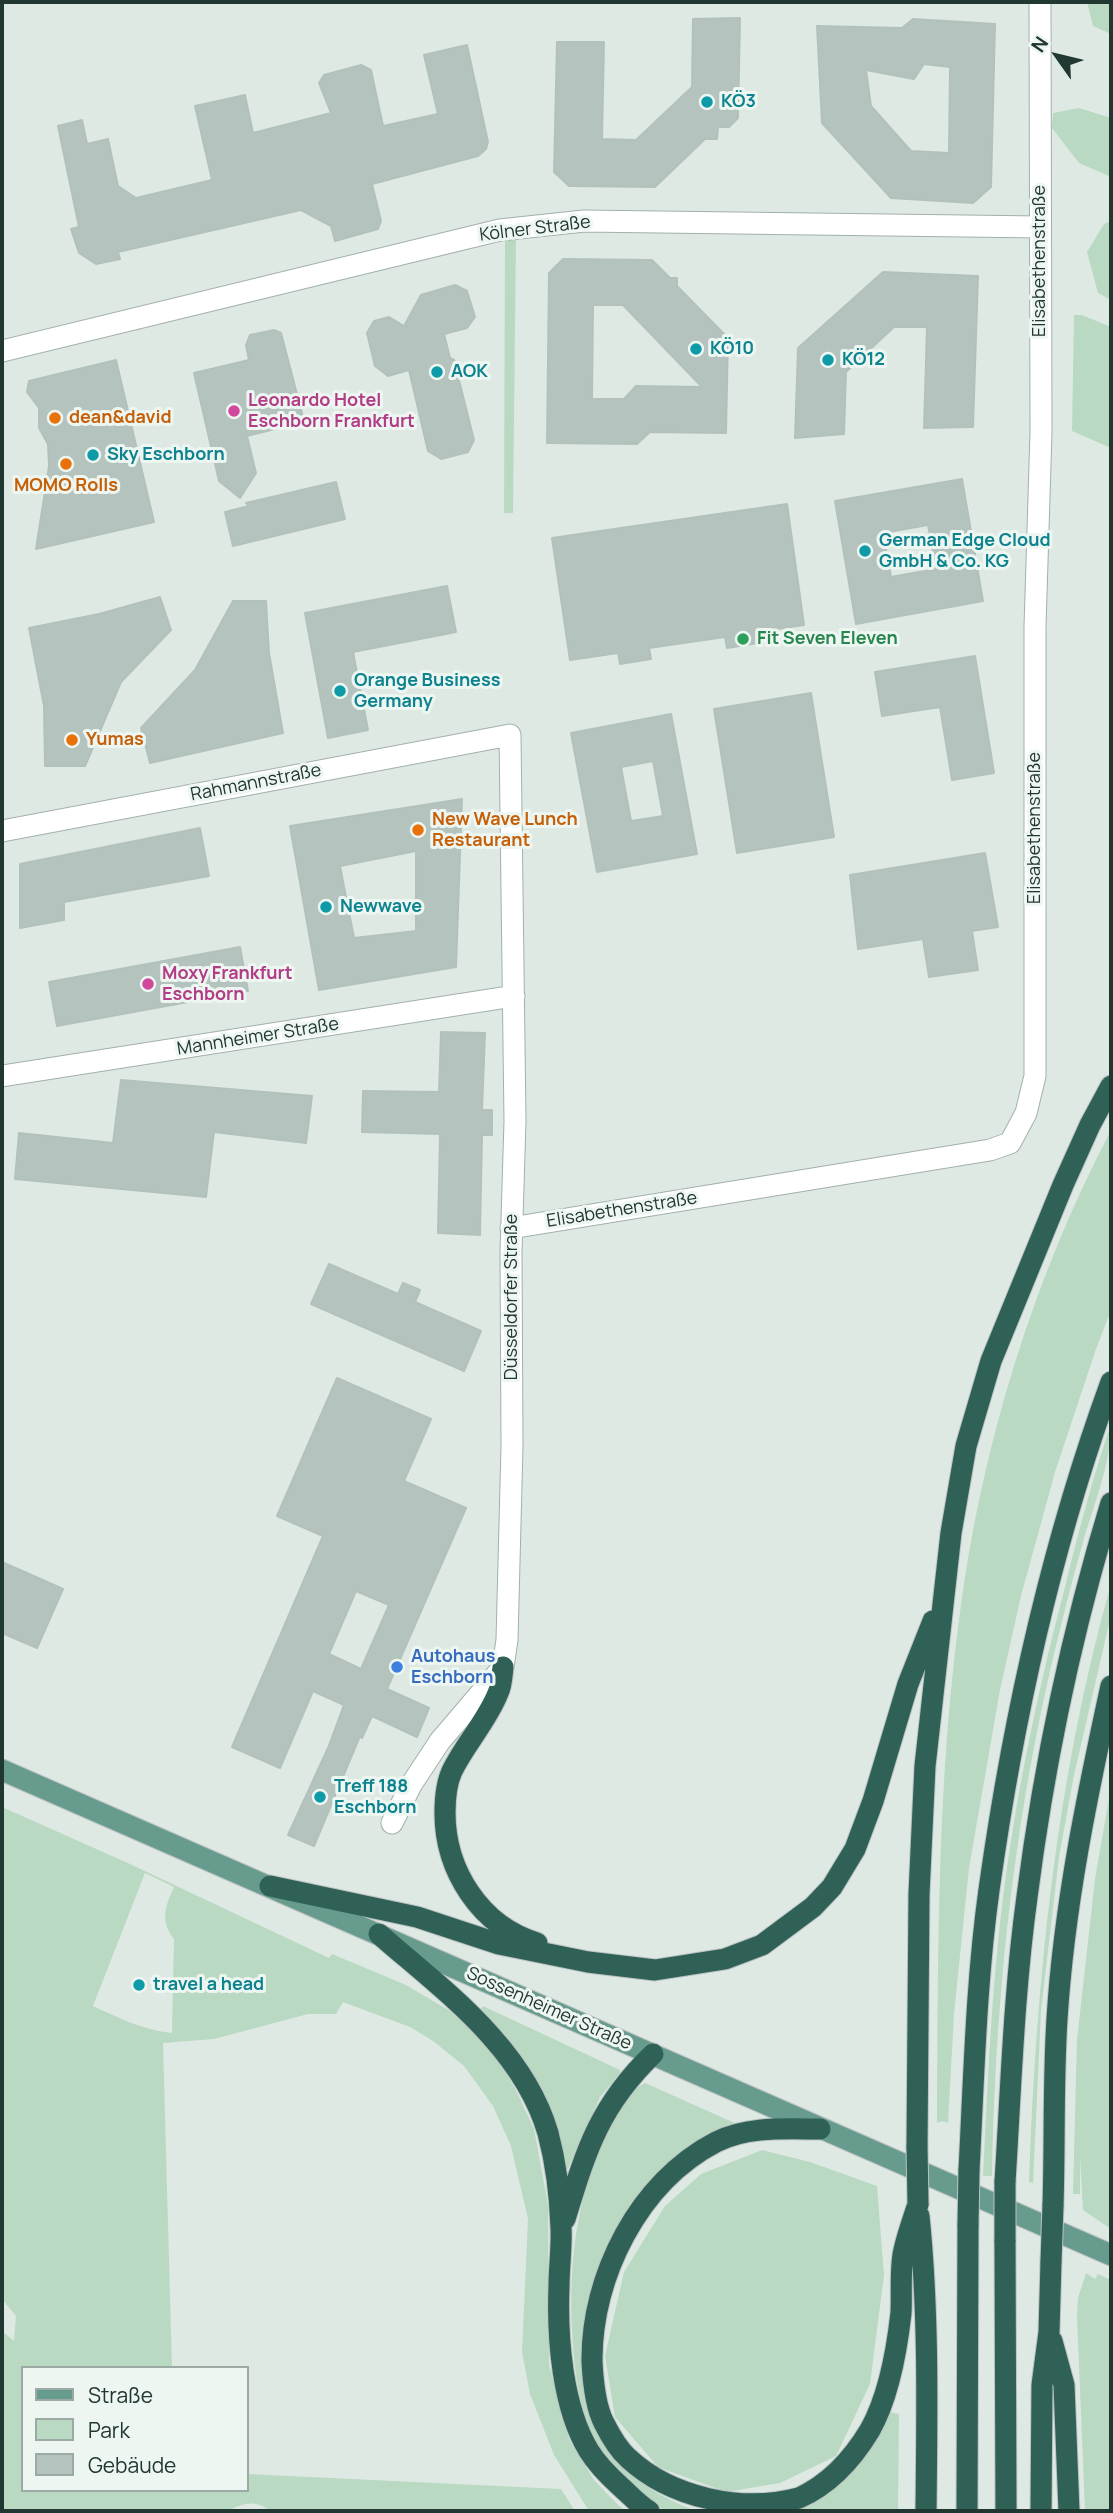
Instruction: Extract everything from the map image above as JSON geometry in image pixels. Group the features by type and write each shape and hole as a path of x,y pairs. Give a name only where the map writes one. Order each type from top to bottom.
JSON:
{"highway":[{"path":"926,2511 926,2356 917,2147 919,1894 931,1701 951,1533 967,1446 991,1361 1063,1185 1111,1086"},
{"path":"967,2511 969,2170 978,2000 989,1892 1007,1777 1030,1658 1060,1539 1111,1382"},
{"path":"1006,2511 1006,2182 1016,2016 1027,1897 1046,1778 1068,1667 1111,1503"},
{"path":"270,1886 417,1917 499,1944 588,1962 655,1970 725,1959 762,1945 803,1916 832,1887 855,1849 873,1801 908,1684 943,1596"},
{"path":"503,1667 499,1692 452,1772 446,1794 445,1823 450,1853 463,1886 475,1902 509,1931 533,1942 655,1970"},
{"path":"1041,2511 1042,2385 1049,2332 1057,2020 1069,1903 1085,1804 1111,1686"},
{"path":"379,1934 461,2006 499,2046 528,2085 548,2133 558,2188 561,2230 561,2342 565,2381 576,2422 589,2452 613,2480 649,2511"},
{"path":"561,2230 585,2155 602,2117 631,2075 653,2054"},
{"path":"820,2129 766,2130 739,2134 718,2141 687,2160 664,2181 645,2205 609,2266 598,2304 592,2344 593,2381 603,2421 625,2456 653,2480 710,2504 738,2508 772,2507 797,2499 824,2484 847,2464 871,2428 887,2387 901,2314 904,2254 918,2204"},
{"path":"1049,2332 1065,2385 1069,2511"}],"main road":[{"name":"Sossenheimer Straße","path":"2,1770 1103,2252"}],"street":[{"name":"Elisabethenstraße","path":"511,1228 978,1152 1010,1143 1026,1113 1035,1076 1035,627 1041,432 1040,2"},
{"name":"Kölner Straße","path":"2,351 500,230 584,221 1040,226"},
{"name":"Düsseldorfer Straße","path":"503,1667 509,1597 511,1228 515,1121 510,735"},
{"name":"Rahmannstraße","path":"2,831 510,735"},
{"name":"Mannheimer Straße","path":"2,1076 514,996"},
{"path":"393,1823 411,1785 440,1741 503,1667"}],"green space":[{"path":"1087,2 1111,2 1111,34 1093,26"},
{"path":"1079,108 1111,118 1111,177 1079,163 1052,128 1053,113"},
{"path":"1111,221 1111,300 1098,293 1087,252 1104,224"},
{"path":"505,235 516,235 513,513 504,513"},
{"path":"1074,315 1082,315 1111,327 1111,448 1072,431"},
{"path":"1111,1130 1111,1310 1055,1472 1021,1596 1000,1690 969,1868 954,2014 948,2123 937,2123 943,1803 952,1676 970,1549 997,1425 1035,1304 1083,1187"},
{"path":"1111,1424 1105,1469 1050,1671 1025,1796 1002,1985 992,2176 983,2176 995,1972 1009,1852 1034,1717 1055,1627 1098,1463"},
{"path":"1111,1584 1111,1615 1074,1775 1059,1857 1041,2011 1033,2183 1029,2182 1032,2107 1052,1880 1076,1731"},
{"path":"1111,1787 1111,2229 1083,2210 1080,2157 1080,2194 1073,2194 1077,2040 1095,1879"},
{"path":"2,1807 130,1864 329,1958 332,1954 406,1985 450,2011 479,2037 500,2063 534,2129 548,2205 549,2365 570,2441 594,2480 627,2511 589,2511 554,2455 530,2394 522,2352 528,2219 511,2146 493,2106 464,2066 433,2041 410,2027 343,2002 336,2014 308,2014 214,2039 163,2043 172,2366 21,2366 21,2492 248,2492 248,2474 561,2489 575,2511 271,2511 260,2505 250,2504 228,2511 2,2511 2,2331 14,2341 16,2316 2,2299","holes":["145,1873 174,1887 168,1901 165,1920 174,1939 172,2033 141,2026 93,2006"]},
{"path":"483,2006 620,2070 600,2097 566,2173 480,2011"},
{"path":"645,2083 737,2124 690,2145 653,2178 594,2290 610,2450 628,2471 648,2487 697,2511 660,2508 615,2469 592,2433 579,2394 576,2373 572,2330 572,2281 580,2211 593,2165 610,2125 625,2100 637,2087"},
{"path":"762,2150 810,2162 877,2186 884,2275 870,2384 836,2456 780,2483 726,2492 658,2467 615,2417 605,2356 624,2272 665,2206 701,2174"},
{"path":"1086,2273 1095,2279 1098,2274 1111,2280 1111,2511 1085,2511 1077,2317 1078,2298"},
{"path":"890,2412 899,2414 898,2511 795,2511 826,2495 852,2472 874,2444"}],"building":[{"name":"KÖ3","path":"740,18 738,118 729,127 718,127 717,139 705,139 655,187 569,186 554,172 557,42 604,42 602,139 636,140 692,87 693,19"},
{"path":"913,19 995,24 991,187 973,203 891,198 822,123 817,26 902,28","holes":["924,64 950,67 949,153 911,151 871,106 866,70 914,79"]},
{"path":"467,45 488,142 486,149 478,156 372,184 381,221 378,229 335,241 331,226 301,210 118,252 120,259 96,264 79,253 71,229 79,227 58,126 82,120 87,144 108,139 118,186 136,198 212,180 195,106 245,95 253,133 331,113 319,83 324,75 361,65 371,70 383,126 438,114 424,55"},
{"name":"KÖ10","path":"563,259 652,260 670,278 677,278 677,286 728,338 726,433 650,432 637,444 547,443 549,273","holes":["593,305 623,305 702,387 636,386 624,399 592,399"]},
{"name":"KÖ12","path":"883,272 978,276 973,427 924,428 927,327 894,327 846,372 844,434 795,438 798,348"},
{"name":"AOK","path":"455,285 467,291 475,317 467,328 444,334 450,358 454,360 474,440 468,452 441,459 428,451 409,370 388,376 375,366 367,333 374,321 389,317 404,326 421,295"},
{"path":"274,330 281,333 303,417 299,423 247,436 256,473 240,498 219,481 194,373 249,360 246,345 250,335"},
{"name":"Sky Eschborn","path":"116,360 154,522 36,549 49,466 48,444 39,428 39,408 27,392 29,381"},
{"name":"German Edge Cloud GmbH & Co. KG","path":"962,479 983,601 856,624 835,501","holes":["928,525 936,569 891,577 883,533"]},
{"path":"336,482 345,519 233,546 225,512 249,506 246,503"},
{"path":"787,504 804,625 757,632 758,643 727,648 725,637 649,648 651,659 620,664 618,653 570,660 552,538"},
{"name":"Orange Business Germany","path":"447,586 456,632 353,652 368,730 328,738 305,613"},
{"path":"160,597 171,630 121,682 85,766 45,766 44,706 29,628 99,614"},
{"path":"233,601 266,601 269,653 283,733 150,763 141,728 195,670"},
{"path":"975,656 994,773 952,780 940,707 882,716 875,672"},
{"path":"811,693 834,837 737,853 714,709"},
{"path":"671,714 697,854 597,872 571,733","holes":["653,761 663,816 631,821 621,767"]},
{"name":"Newwave","path":"462,799 456,967 319,990 290,826","holes":["416,851 416,931 354,938 340,866"]},
{"path":"200,828 209,876 64,902 64,920 20,928 20,864"},
{"path":"985,853 998,927 972,931 978,970 929,977 923,939 858,949 850,875"},
{"path":"240,947 248,991 57,1026 49,982"},
{"path":"441,1032 485,1033 482,1110 492,1110 492,1135 482,1135 480,1235 438,1233 440,1134 362,1132 363,1091 439,1092"},
{"path":"121,1080 312,1096 306,1143 214,1132 206,1197 15,1179 19,1133 113,1143"},
{"path":"329,1264 398,1294 403,1283 420,1290 415,1302 481,1331 464,1371 311,1304"},
{"path":"337,1378 431,1419 404,1481 466,1508 387,1689 429,1708 417,1737 372,1716 362,1738 360,1736 314,1846 288,1835 328,1748 344,1705 313,1691 280,1768 232,1747 323,1536 277,1516","holes":["356,1591 389,1605 361,1669 329,1654"]},
{"path":"2,1562 63,1589 37,1648 2,1633"}],"place":[{"name":"KÖ3","path":"707,102"},
{"name":"KÖ10","path":"696,349"},
{"name":"KÖ12","path":"828,360"},
{"name":"AOK","path":"437,372"},
{"name":"Leonardo Hotel Eschborn Frankfurt","path":"234,411"},
{"name":"dean&david","path":"55,418"},
{"name":"Sky Eschborn","path":"93,455"},
{"name":"MOMO Rolls","path":"66,464"},
{"name":"German Edge Cloud GmbH & Co. KG","path":"865,551"},
{"name":"Fit Seven Eleven","path":"743,639"},
{"name":"Orange Business Germany","path":"340,691"},
{"name":"Yumas","path":"72,740"},
{"name":"New Wave Lunch Restaurant","path":"418,830"},
{"name":"Newwave","path":"326,907"},
{"name":"Moxy Frankfurt Eschborn","path":"148,984"},
{"name":"Autohaus Eschborn","path":"397,1667"},
{"name":"Treff 188 Eschborn","path":"320,1797"},
{"name":"travel a head","path":"139,1985"}]}
